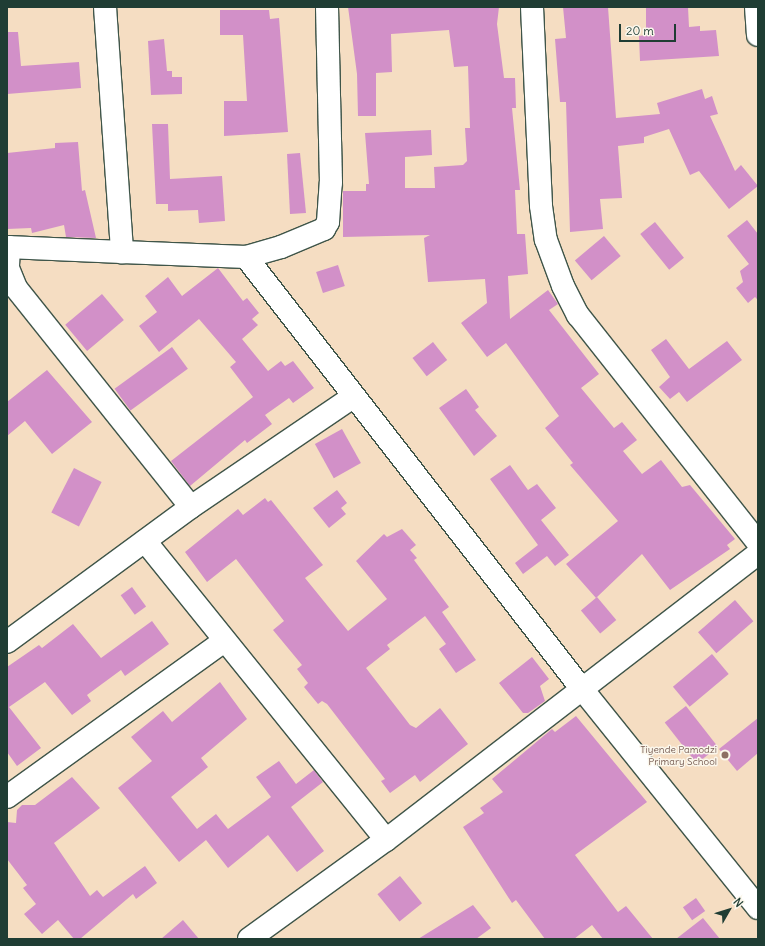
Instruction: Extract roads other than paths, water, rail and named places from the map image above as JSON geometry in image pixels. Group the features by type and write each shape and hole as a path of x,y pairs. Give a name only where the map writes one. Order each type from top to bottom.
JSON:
{"street":[{"path":"105,7 122,252"},
{"path":"191,507 16,288 8,268 8,247 246,257 288,245 324,229 328,222 331,184 327,7"},
{"path":"532,7 541,206 546,240 563,286 578,315 758,543"},
{"path":"756,7 758,35"},
{"path":"246,257 353,397 582,689 758,908"},
{"path":"7,642 191,507 353,397"},
{"path":"145,541 223,642 386,840"},
{"path":"250,939 386,840 758,554"},
{"path":"7,797 223,642"}],"place":[{"name":"Tiyende Pamodzi Primary School","path":"725,755"}]}
